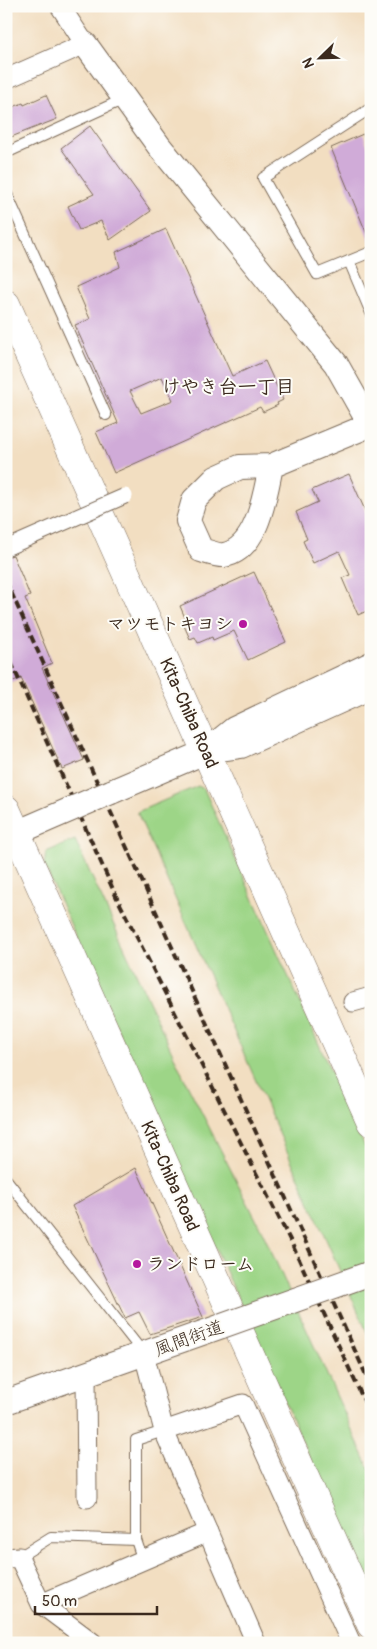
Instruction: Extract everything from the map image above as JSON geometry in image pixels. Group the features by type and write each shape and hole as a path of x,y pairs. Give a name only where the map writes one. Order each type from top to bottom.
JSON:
{"highway":[{"name":"Kita-Chiba Road","path":"6,304 199,754 371,1122"},
{"name":"Kita-Chiba Road","path":"18,823 371,1625"}],"street":[{"path":"60,6 124,99 165,154 336,364 371,426 271,466"},
{"path":"6,79 85,44"},
{"path":"6,548 125,496"},
{"path":"199,754 234,729 371,664"},
{"path":"18,823 199,754 241,746 371,687"},
{"name":"風間街道","path":"6,1402 371,1273"},
{"path":"144,1354 164,1431 256,1643"},
{"path":"86,1374 87,1498"},
{"path":"164,1431 243,1404 351,1643"},
{"path":"41,1604 208,1532"},
{"path":"13,1558 41,1604 93,1643"}],"lane":[{"path":"6,153 124,99"},
{"path":"371,108 264,178 317,274 371,252"},
{"path":"6,192 106,415"},
{"path":"349,261 371,313"},
{"path":"6,1178 144,1354"},
{"path":"143,1561 136,1540 136,1440 164,1431"},
{"path":"13,1558 51,1537 136,1540"}],"green space":[{"path":"198,786 204,789 371,1160 371,1341 137,812"},
{"path":"75,840 184,1078 262,1231 371,1472 371,1595 44,865 46,852"}],"building":[{"path":"46,95 57,119 6,139 6,110 23,103 24,105"},
{"path":"90,126 151,211 110,240 101,221 79,230 68,206 94,194 61,148"},
{"path":"363,134 371,154 371,244 331,148"},
{"path":"166,229 232,376 265,361 283,400 277,403 278,405 263,412 260,407 114,473 96,432 118,423 75,325 90,319 76,287 120,267 116,252","holes":["162,377 173,400 141,413 130,391"]},
{"path":"349,474 371,524 371,609 358,615 342,578 350,575 339,551 313,563 303,541 307,539 296,512 318,502 312,490"},
{"path":"13,555 30,596 25,598 52,663 42,668 84,760 62,769 21,678 6,684 6,557"},
{"path":"254,572 286,642 248,660 234,631 213,640 212,637 198,643 195,637 190,639 182,621 186,620 180,606"},
{"path":"136,1168 203,1317 150,1334 139,1312 125,1318 72,1206"}],"railway":[{"path":"6,581 371,1386"},
{"path":"6,651 116,896 291,1242 371,1416"}],"place":[{"name":"マツモトキヨシ","path":"243,624"},
{"name":"ランドローム","path":"137,1264"}],"district":[{"name":"けやき台一丁目","path":"228,386"}]}
